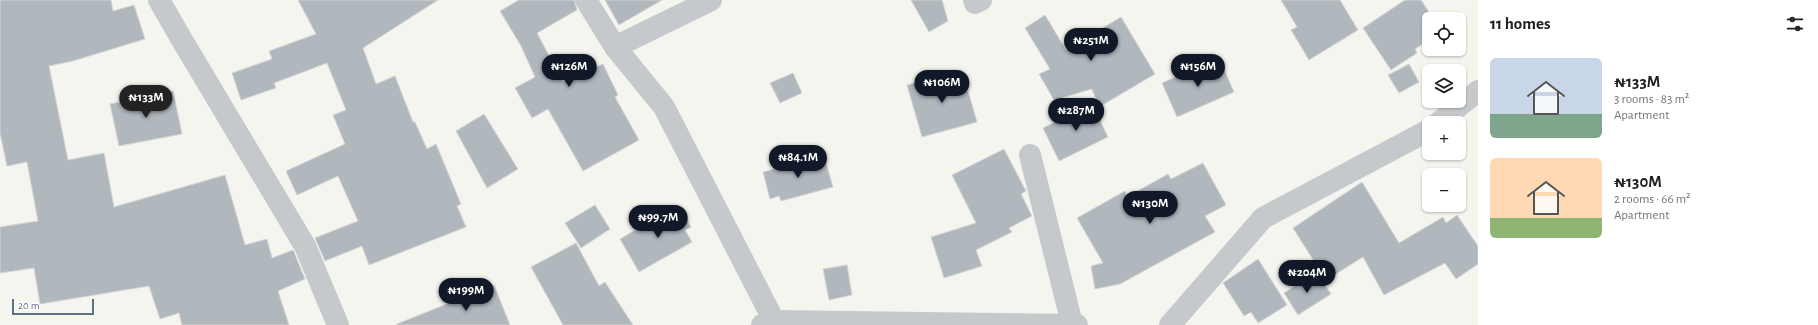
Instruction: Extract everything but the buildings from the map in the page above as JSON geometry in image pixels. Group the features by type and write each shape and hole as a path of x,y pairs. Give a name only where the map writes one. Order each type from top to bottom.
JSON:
{"street":[{"path":"159,0 305,246 338,325"},
{"path":"586,0 614,48 664,107 768,323 1074,325 1030,155"},
{"path":"614,48 711,0"},
{"path":"974,0 976,3 981,0"},
{"path":"1447,116 1478,91"},
{"path":"1170,325 1263,218 1422,134"}]}
